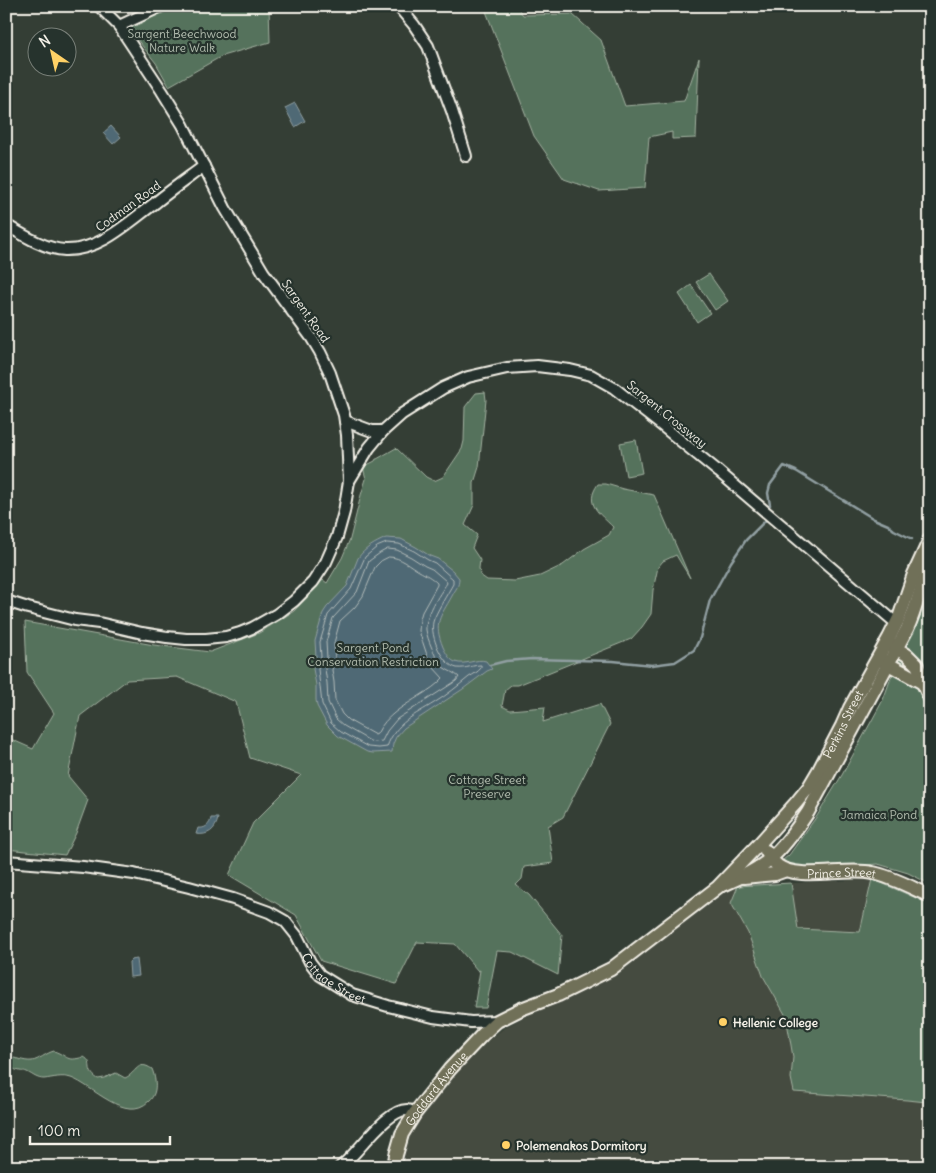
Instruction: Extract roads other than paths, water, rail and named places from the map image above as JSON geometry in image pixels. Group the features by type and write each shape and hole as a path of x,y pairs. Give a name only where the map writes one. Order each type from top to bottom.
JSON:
{"main road":[{"name":"Perkins Street","path":"892,645 896,624 914,574 930,539"},
{"name":"Perkins Street","path":"718,887 742,877 770,858 793,832 812,806 892,645 912,619 930,562"},
{"path":"892,645 912,659 918,667 930,698"},
{"name":"Perkins Street","path":"662,929 718,887 793,807 809,787 854,701 884,661"},
{"path":"884,661 923,683"},
{"path":"760,843 770,858 779,867 786,870"},
{"path":"742,877 775,874 786,870"},
{"name":"Prince Street","path":"786,870 798,873 872,873 902,883 930,896"},
{"name":"Cottage Street","path":"497,1021 521,1009 558,995 611,969 662,929"},
{"name":"Goddard Avenue","path":"394,1167 402,1134 415,1113 450,1069 497,1021"}],"street":[{"name":"Sargent Road","path":"6,601 73,620 99,623 167,637 206,639 226,637 240,633 278,614 305,592 315,579 326,562 336,537 345,505 349,481 345,422 330,373 320,352 264,273 225,208 184,125 119,26 98,6"},
{"path":"119,26 162,6"},
{"path":"398,6 428,46 466,156"},
{"name":"Codman Road","path":"6,225 30,240 48,246 65,250 82,248 98,243 115,233 204,166"},
{"name":"Sargent Crossway","path":"349,481 369,448 383,431 402,414 443,388 468,377 507,368 537,366 591,375 614,388 660,424 896,624"},
{"path":"345,422 372,431 383,431"},
{"name":"Cottage Street","path":"6,861 83,867 134,874 233,899 269,912 285,921 320,975 352,995 433,1017 471,1022 497,1021"},
{"path":"340,1167 387,1120 403,1111 408,1110 415,1113"}],"water":[{"path":"295,103 305,121 295,127 285,108"},
{"path":"111,126 121,137 113,144 103,133"},
{"path":"386,538 401,539 438,559 459,578 457,587 439,620 438,632 440,639 449,658 455,662 463,663 482,660 486,661 492,669 404,728 396,737 392,752 373,753 367,752 338,736 327,725 317,706 313,669 316,657 315,641 323,613 347,586 361,554"},
{"path":"211,818 218,818 213,829 208,833 196,834 198,828 203,828 210,823"},
{"path":"137,959 139,976 130,977 129,962"}],"waterway":[{"path":"770,505 768,493 770,485 784,466 796,471 874,519 912,539"},
{"path":"490,665 506,661 532,659 613,661 652,665 675,662 694,650 700,638 710,600 731,562 746,540 767,519"}],"place":[{"name":"Hellenic College","path":"723,1022"},
{"name":"Polemenakos Dormitory","path":"506,1145"}],"park label":[{"name":"Sargent Beechwood Nature Walk","path":"182,40"},
{"name":"Sargent Pond Conservation Restriction","path":"373,654"},
{"name":"Cottage Street Preserve","path":"487,786"},
{"name":"Jamaica Pond","path":"879,814"}]}
